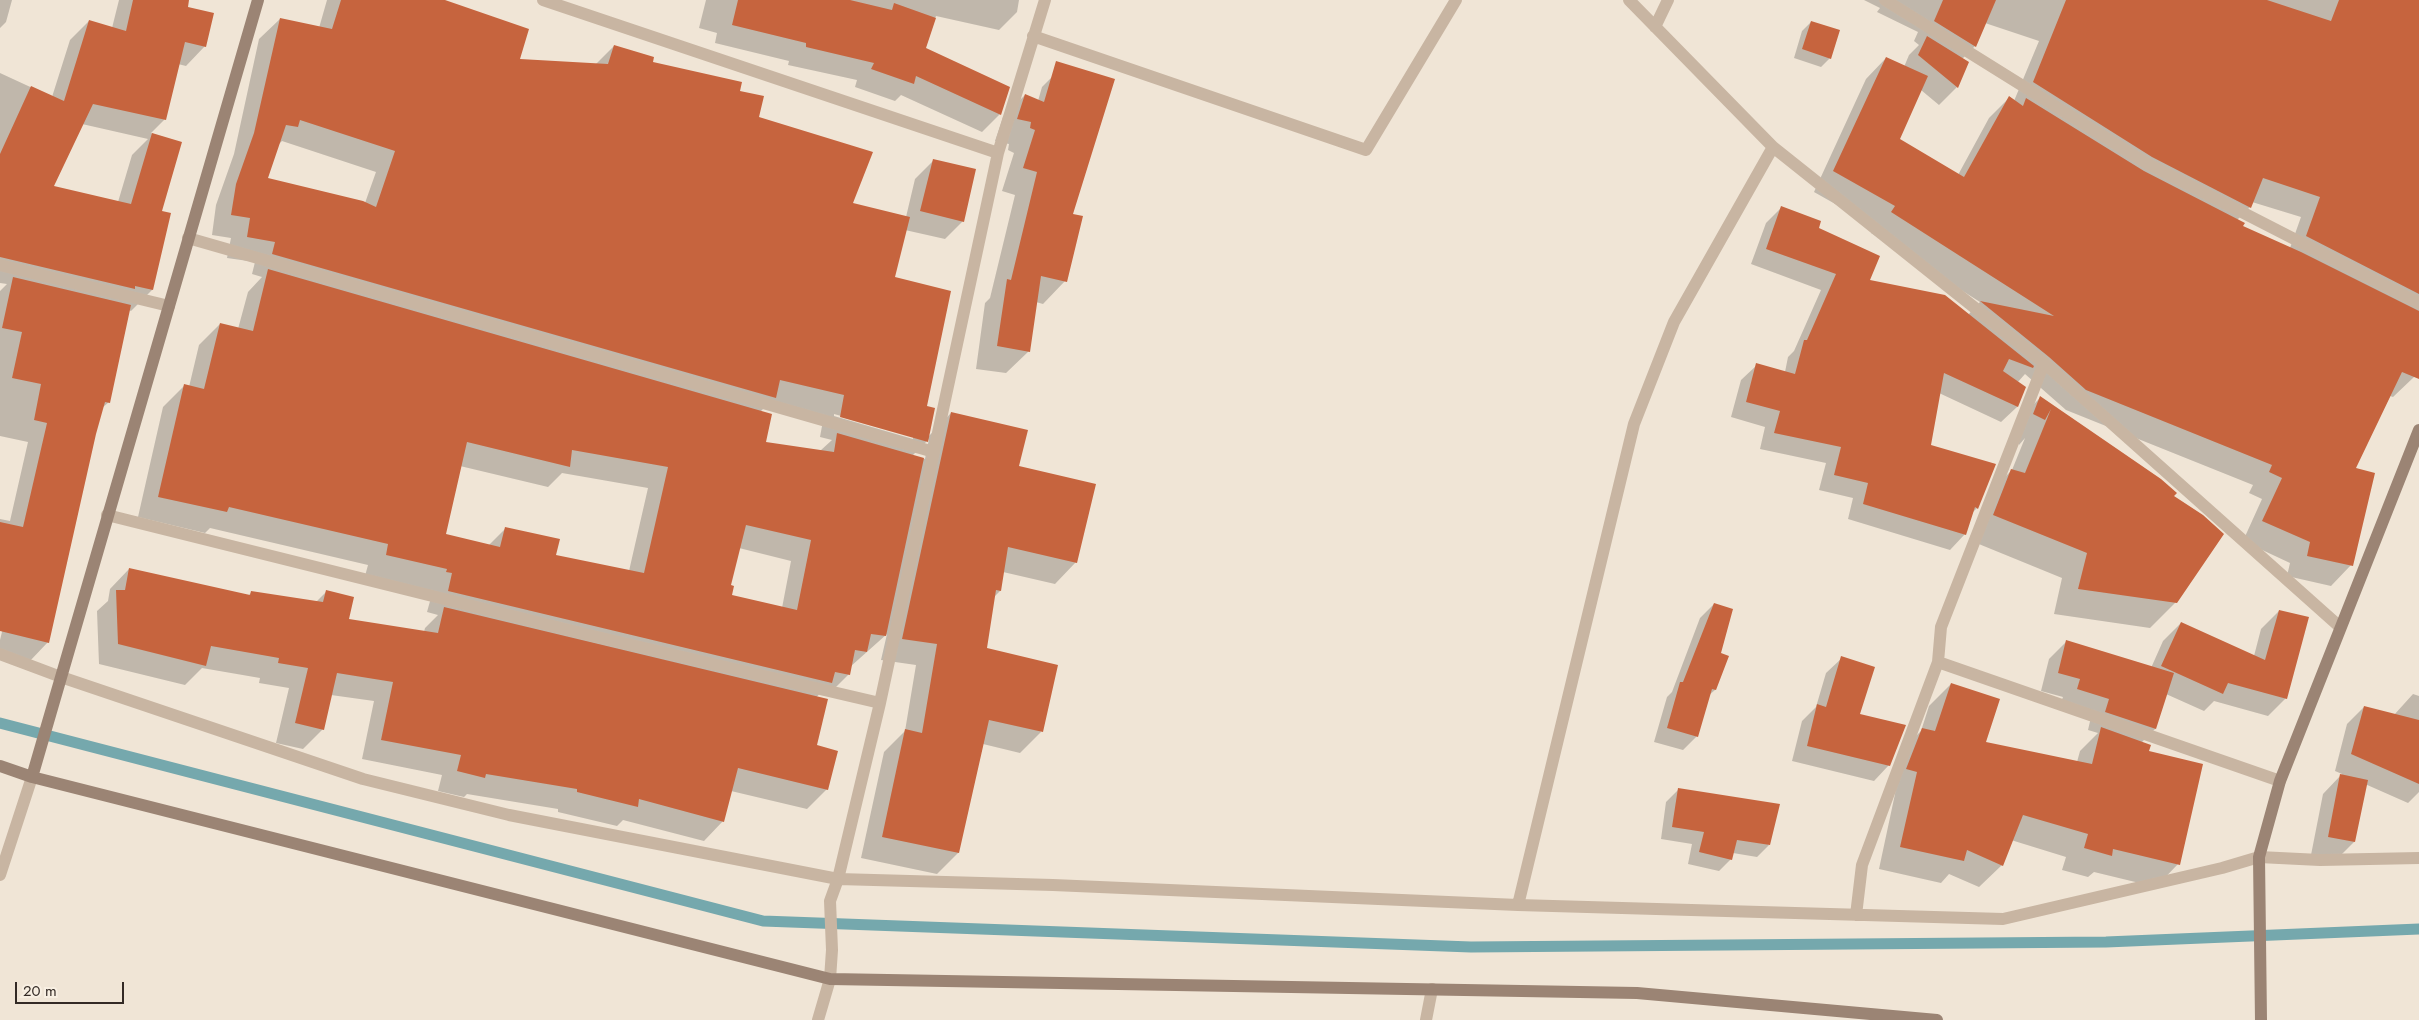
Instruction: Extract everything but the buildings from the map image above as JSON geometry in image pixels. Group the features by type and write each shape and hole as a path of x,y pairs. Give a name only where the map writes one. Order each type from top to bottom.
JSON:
{"street":[{"path":"0,875 32,777 258,0"},
{"path":"543,0 998,153"},
{"path":"818,1020 830,979 832,950 830,901 838,879 880,703 998,153 1045,0"},
{"path":"1033,36 1366,150 1456,0"},
{"path":"1629,0 1773,147 2044,363 2340,627"},
{"path":"1655,27 1668,0"},
{"path":"1885,0 2148,164 2419,303"},
{"path":"1518,905 1634,424 1674,322 1773,147"},
{"path":"188,238 934,452"},
{"path":"0,265 169,306"},
{"path":"1856,915 1862,865 1938,662 1941,627 2044,363"},
{"path":"2261,1017 2259,857 2280,781 2419,430"},
{"path":"107,516 594,636 880,703"},
{"path":"0,654 61,677 363,779 509,815 838,879 1063,886 1518,905 2003,919 2222,868 2259,857 2320,860 2419,858"},
{"path":"1938,662 2280,781"},
{"path":"0,766 32,777 830,979 1637,992 1937,1020"},
{"path":"1426,1020 1432,989"}],"waterway":[{"path":"0,723 763,921 1471,947 2106,942 2419,929"}]}
